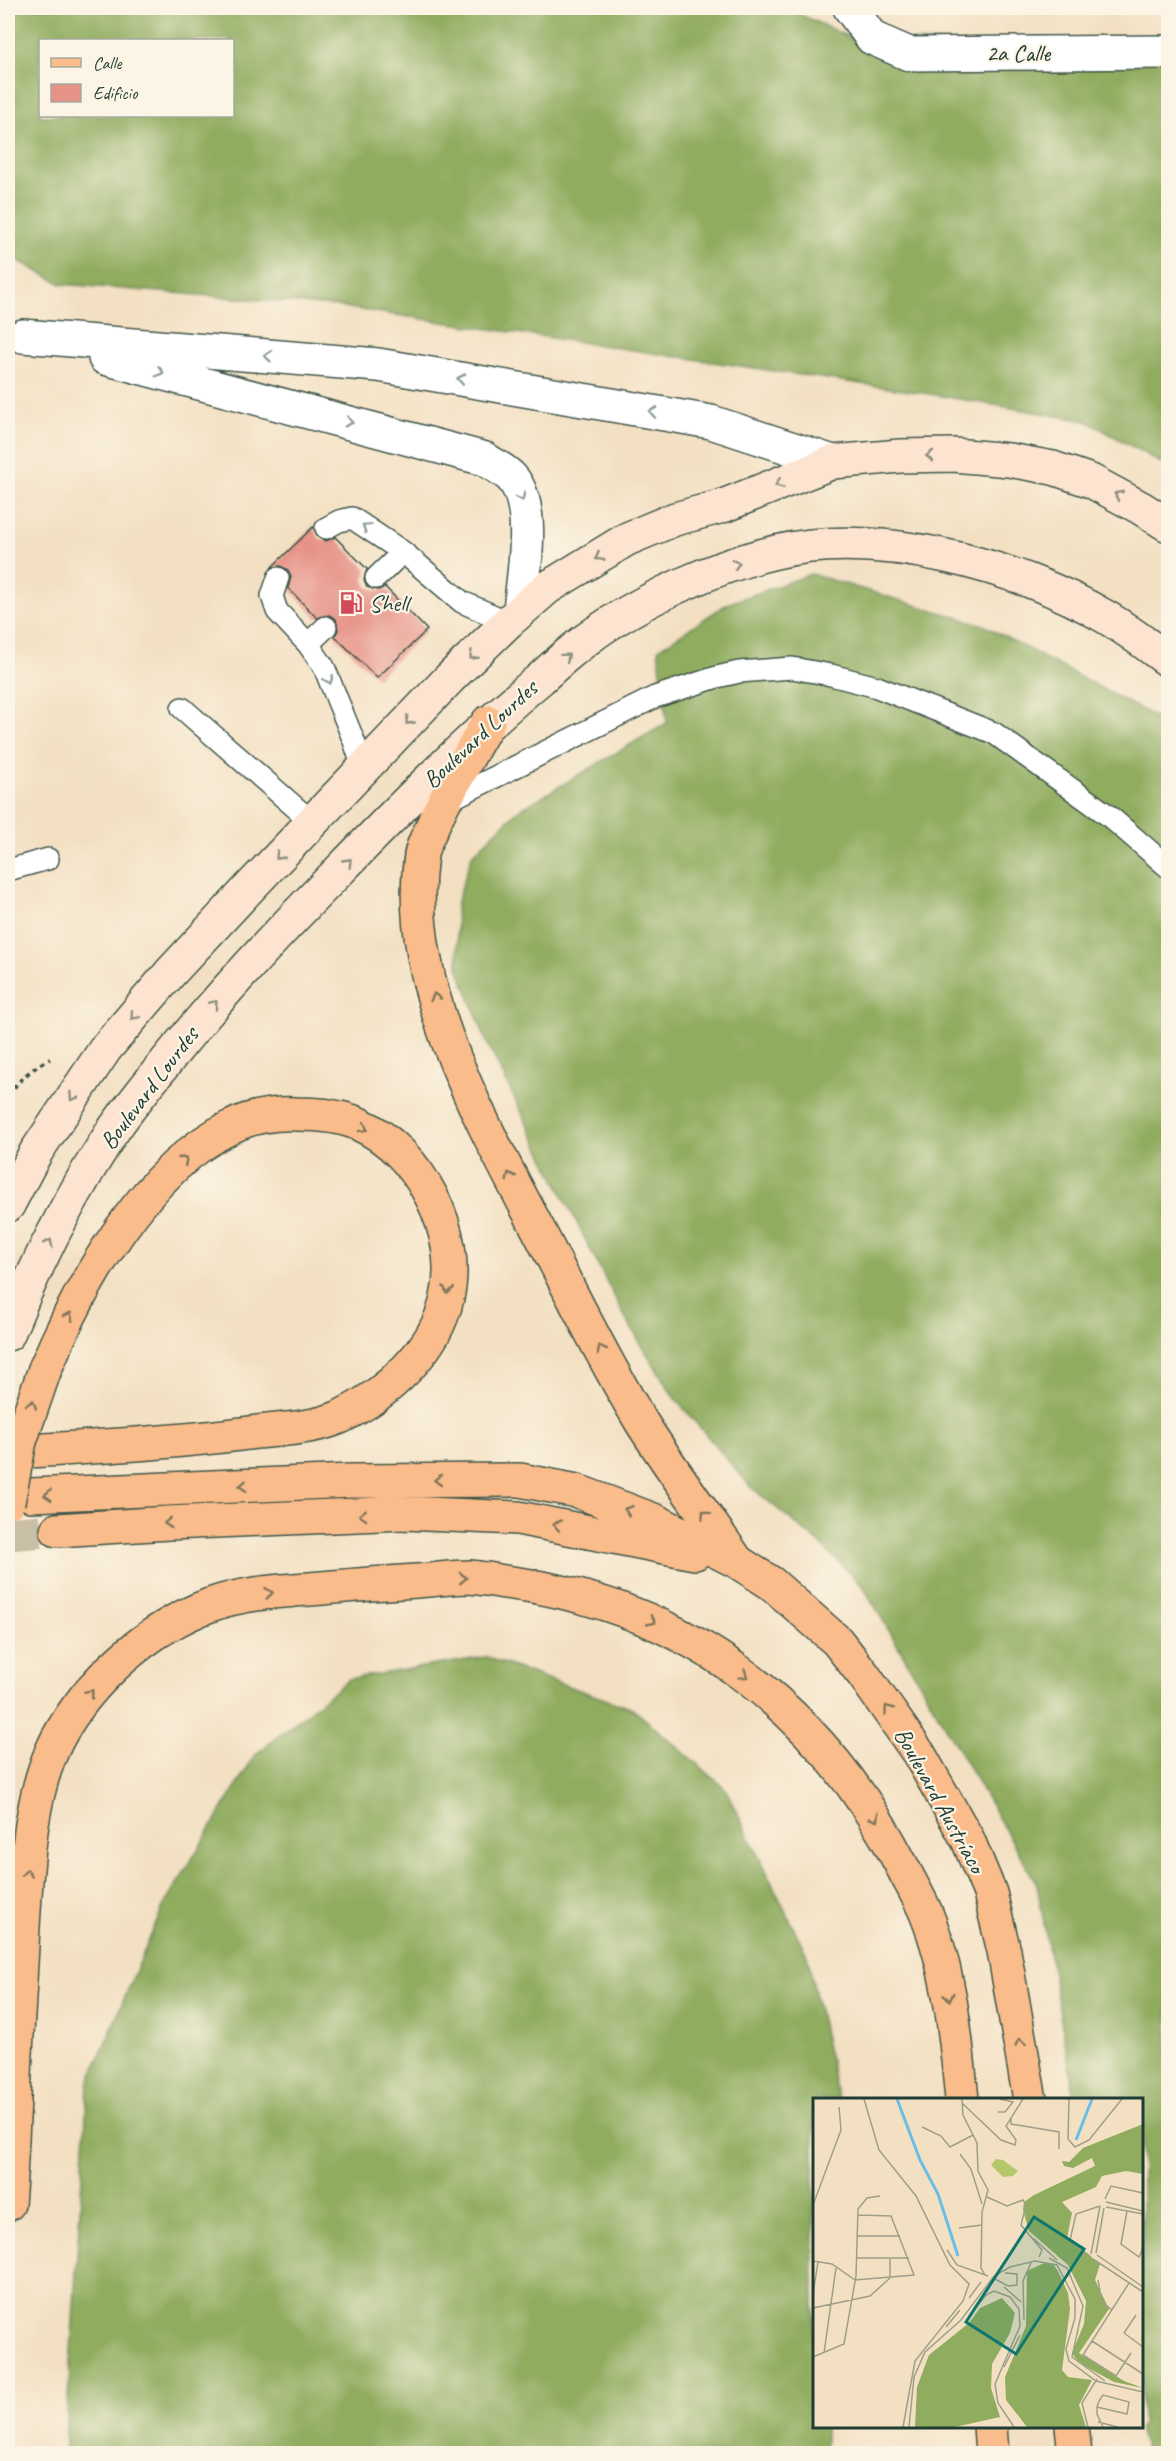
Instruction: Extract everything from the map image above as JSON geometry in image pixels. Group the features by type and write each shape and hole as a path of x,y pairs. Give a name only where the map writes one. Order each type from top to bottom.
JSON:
{"main road":[{"path":"8,1205 36,1152 106,1048 172,971 363,768 514,616 548,588 627,539 675,519 723,506 833,462 900,456 954,456 1009,460 1053,468 1091,481 1168,525"},
{"name":"Boulevard Lourdes","path":"8,1334 44,1252 112,1132 144,1088 235,980 400,807 488,722 588,637 655,598 730,565 780,551 845,544 908,549 977,563 1044,586 1105,616 1168,660"},
{"path":"488,722 442,804 421,853 418,903 425,958 440,1019 453,1057 509,1174 642,1423 738,1562"},
{"path":"19,1498 20,1441 45,1369 72,1310 126,1223 176,1166 209,1138 233,1125 260,1116 288,1113 314,1114 358,1123 407,1160 428,1190 443,1229 449,1252 450,1278 447,1299 437,1327 416,1357 383,1389 357,1408 325,1423 209,1438 31,1451"},
{"name":"Boulevard Austríaco","path":"19,1498 351,1481 520,1480 587,1495 656,1521 738,1562 771,1582 837,1641 864,1674 919,1754 968,1840 990,1893 1005,1951 1030,2098"},
{"path":"57,1530 404,1513 518,1518 738,1562"},
{"path":"8,2204 26,1875 36,1806 56,1742 76,1708 101,1680 157,1632 212,1604 241,1597 350,1585 468,1577 535,1586 596,1599 650,1619 696,1643 749,1677 799,1722 861,1794 888,1839 926,1912 942,1962 955,2023 962,2098"},
{"path":"990,2428 992,2454"},
{"path":"1072,2428 1075,2454"}],"street":[{"name":"2a Calle","path":"850,8 872,38 909,54 1168,52"},
{"path":"15,335 378,364 711,422 833,462"},
{"path":"15,335 484,459 512,478 525,505 526,539 514,616"}],"lane":[{"path":"326,528 339,521 352,518 403,552 462,602 514,616"},
{"path":"376,578 403,552"},
{"path":"278,578 272,596 277,611 308,644 324,668 363,768"},
{"path":"308,644 326,627"},
{"path":"442,804 655,697 739,672 792,668 877,687 994,733 1109,816 1168,867"},
{"path":"182,708 312,822"},
{"path":"8,870 48,860"}],"green space":[{"path":"8,8 786,8 851,38 1168,54 1168,467 1087,421 936,395 335,306 61,284 8,255"},
{"path":"811,574 983,625 1168,724 1168,2453 1145,2453 1139,2428 1143,2428 1143,2098 1075,2098 1037,1884 863,1586 818,1542 750,1486 673,1396 627,1321 594,1257 487,1043 458,967 456,905 472,855 516,812 667,723 658,649 727,604"},
{"path":"485,1657 633,1709 725,1788 807,1955 838,2098 813,2098 813,2428 825,2428 825,2453 62,2453 65,2446 88,2084 163,1907 255,1755 349,1679"}],"building":[{"name":"Shell","path":"313,527 319,538 326,541 335,537 367,569 364,580 367,587 378,590 385,587 427,630 377,678 335,636 338,630 336,619 329,615 317,618 288,588 291,576 288,570 281,566 272,567"}],"tunnel":[{"path":"8,1534 57,1530"}],"place":[{"name":"Shell","path":"351,603"}]}
